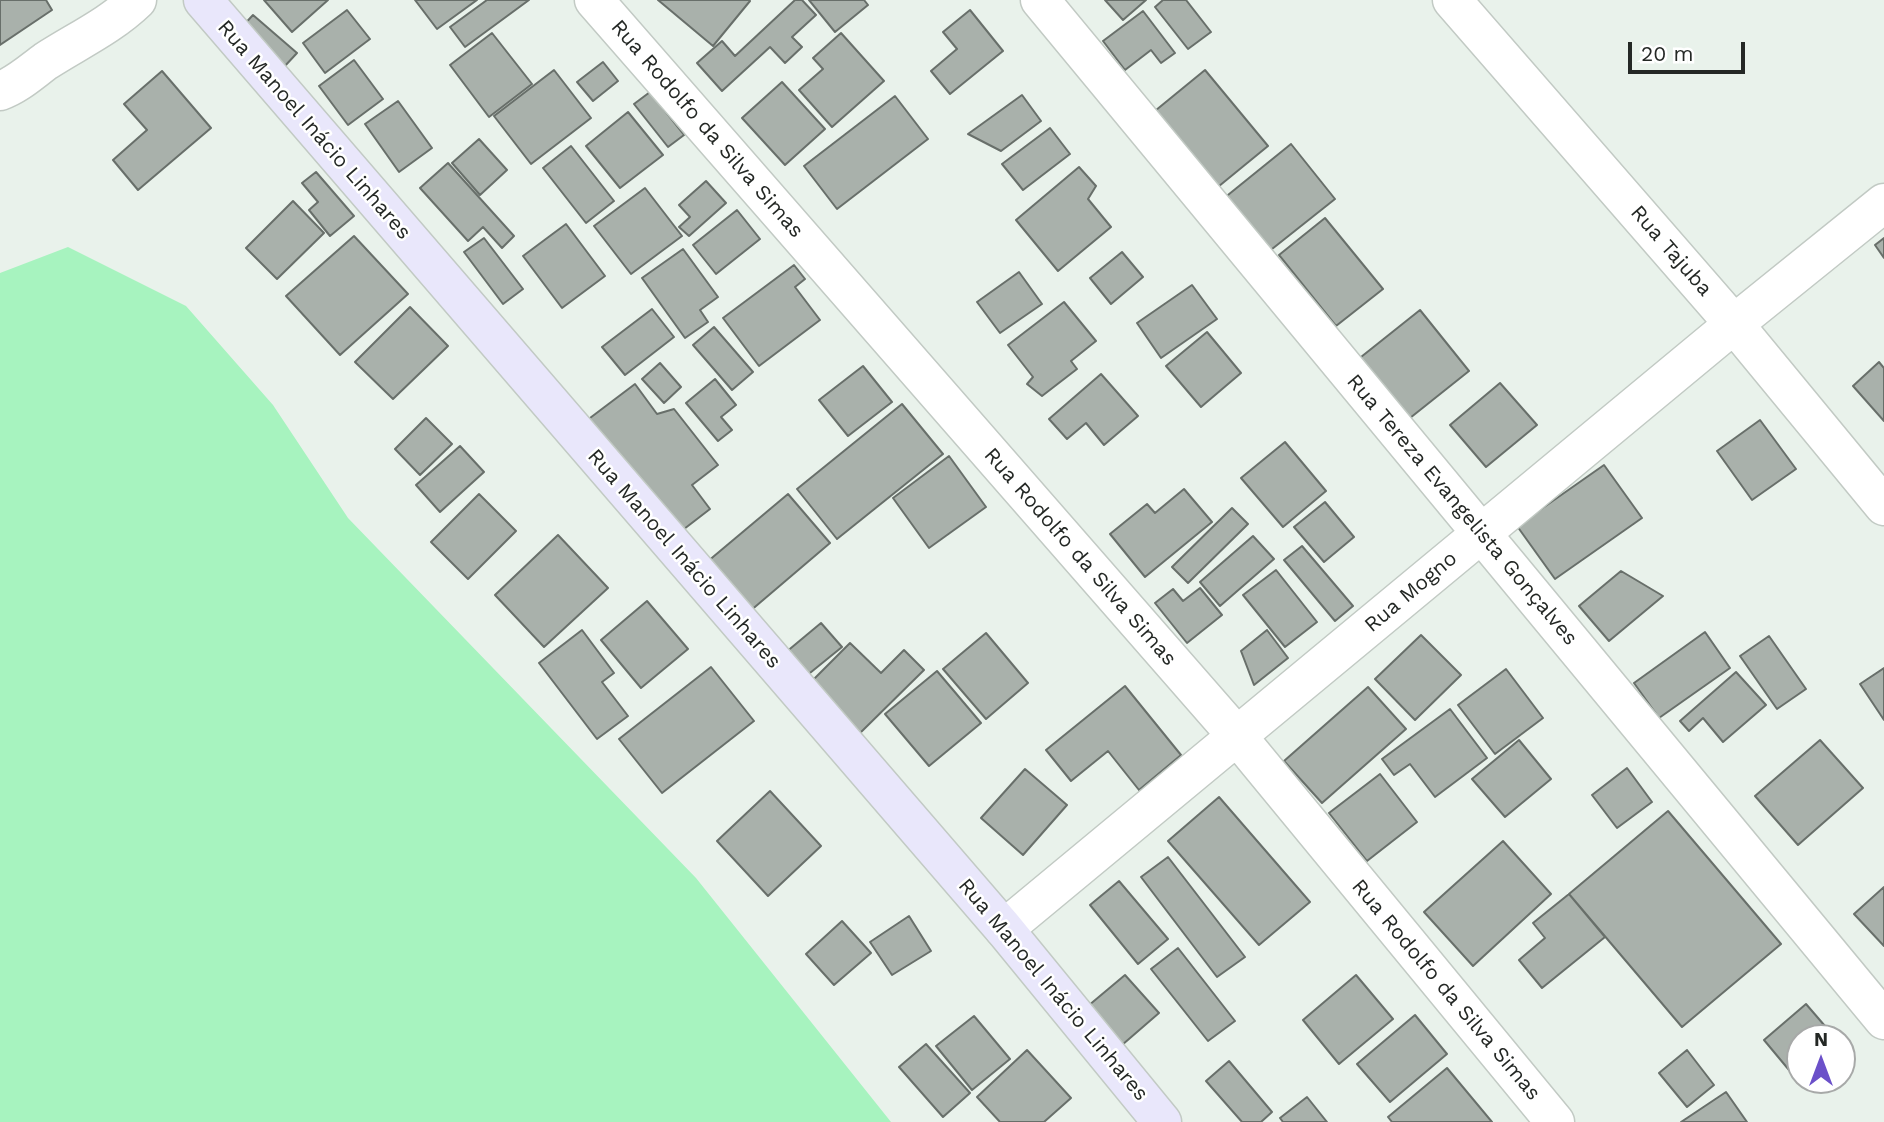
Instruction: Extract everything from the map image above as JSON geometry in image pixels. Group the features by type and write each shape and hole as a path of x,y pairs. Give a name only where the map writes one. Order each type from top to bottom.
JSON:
{"main road":[{"name":"Rua Manoel Inácio Linhares","path":"203,0 1004,929 1162,1122"}],"street":[{"path":"0,91 10,88 48,60 120,17 137,0"},
{"name":"Rua Rodolfo da Silva Simas","path":"594,0 1237,736 1555,1122"},
{"name":"Rua Tereza Evangelista Gonçalves","path":"1040,0 1884,1020"},
{"name":"Rua Tajuba","path":"1452,0 1734,324 1884,506"},
{"name":"Rua Mogno","path":"1004,929 1734,324 1884,203"}],"green space":[{"path":"68,247 186,306 273,405 348,518 696,878 891,1122 0,1122 0,273"}],"building":[{"path":"0,0 46,0 52,10 0,45"},
{"path":"264,0 328,0 292,32"},
{"path":"415,0 477,0 437,29"},
{"path":"487,0 529,0 465,47 450,27"},
{"path":"658,0 749,0 750,1 713,46"},
{"path":"795,0 802,0 816,15 792,37 802,47 785,63 770,47 722,91 697,63 722,41 735,56"},
{"path":"809,0 864,0 868,5 835,32"},
{"path":"1105,0 1146,0 1123,20"},
{"path":"1163,0 1186,0 1211,32 1188,49 1155,7"},
{"path":"347,10 370,39 325,73 303,43"},
{"path":"970,10 1003,51 950,94 931,71 957,49 943,32"},
{"path":"1143,11 1175,53 1161,63 1151,50 1125,70 1103,41"},
{"path":"253,15 297,53 284,67 240,29"},
{"path":"492,33 532,84 489,117 450,65"},
{"path":"841,33 884,81 832,127 799,90 823,69 813,58"},
{"path":"354,60 383,99 348,125 319,86"},
{"path":"603,62 618,81 593,101 577,82"},
{"path":"554,70 591,118 531,164 494,116"},
{"path":"1205,70 1268,146 1213,191 1150,115"},
{"path":"162,71 211,128 138,190 113,160 147,130 124,104"},
{"path":"782,82 825,129 785,165 742,118"},
{"path":"650,92 684,135 668,147 634,104"},
{"path":"1022,95 1041,121 1001,151 968,134"},
{"path":"895,96 928,139 837,209 804,166"},
{"path":"398,101 432,148 399,172 365,124"},
{"path":"628,112 663,155 620,188 586,146"},
{"path":"1050,128 1070,154 1023,190 1002,164"},
{"path":"479,139 507,170 480,195 452,163"},
{"path":"1291,144 1335,199 1267,253 1223,199"},
{"path":"571,146 614,201 586,223 543,168"},
{"path":"448,163 514,236 502,248 483,227 468,241 420,188"},
{"path":"1079,167 1096,186 1088,199 1111,227 1058,271 1016,220"},
{"path":"316,172 354,216 330,236 309,210 318,202 302,183"},
{"path":"706,181 726,203 689,236 679,227 690,217 679,205"},
{"path":"645,188 682,236 631,274 594,226"},
{"path":"293,201 324,233 277,279 246,248"},
{"path":"737,210 760,239 716,274 693,245"},
{"path":"1325,218 1383,289 1336,326 1279,255"},
{"path":"566,224 605,276 562,308 523,256"},
{"path":"354,236 408,294 340,355 286,296"},
{"path":"484,238 523,289 503,304 464,252"},
{"path":"1884,238 1884,258 1875,245"},
{"path":"683,249 718,297 700,310 708,322 685,338 642,278"},
{"path":"1122,252 1143,277 1111,304 1090,278"},
{"path":"794,265 805,279 795,287 820,320 759,366 723,318"},
{"path":"1019,272 1042,304 1000,333 977,302"},
{"path":"1192,285 1217,319 1161,358 1137,323"},
{"path":"1064,302 1096,341 1071,361 1077,369 1042,396 1027,384 1033,377 1008,345"},
{"path":"410,307 448,346 393,399 355,362"},
{"path":"652,309 674,337 625,375 602,347"},
{"path":"1420,310 1469,371 1405,422 1356,361"},
{"path":"714,327 753,372 732,390 693,345"},
{"path":"1207,332 1241,373 1201,407 1166,366"},
{"path":"1879,362 1884,368 1884,421 1853,386"},
{"path":"660,363 681,387 664,403 642,379"},
{"path":"863,366 892,402 848,436 819,400"},
{"path":"1101,374 1138,416 1104,445 1086,423 1067,439 1049,419"},
{"path":"715,379 736,405 721,417 732,430 718,441 686,403"},
{"path":"1500,383 1537,425 1486,467 1450,425"},
{"path":"635,384 657,414 674,409 718,465 692,485 710,509 675,536 586,421"},
{"path":"902,404 943,454 837,539 797,489"},
{"path":"426,418 452,444 420,475 395,449"},
{"path":"1760,420 1796,469 1752,500 1717,451"},
{"path":"1285,442 1326,491 1283,527 1241,478"},
{"path":"460,446 484,472 440,512 416,485"},
{"path":"949,456 986,507 929,548 893,498"},
{"path":"1604,465 1642,518 1555,579 1517,526"},
{"path":"1184,489 1212,522 1145,577 1110,534 1147,504 1155,513"},
{"path":"479,494 516,531 468,579 431,542"},
{"path":"788,494 830,543 749,612 707,562"},
{"path":"1325,502 1354,537 1324,562 1294,527"},
{"path":"1232,508 1248,524 1188,583 1172,567"},
{"path":"558,535 608,588 544,647 495,595"},
{"path":"1253,536 1274,559 1220,606 1200,582"},
{"path":"1302,546 1353,606 1335,621 1284,560"},
{"path":"1276,570 1317,622 1285,647 1243,595"},
{"path":"1621,571 1663,596 1609,641 1579,606"},
{"path":"1200,588 1222,615 1187,643 1155,603 1173,589 1183,601"},
{"path":"647,601 688,649 641,688 601,640"},
{"path":"821,623 842,647 805,677 785,653"},
{"path":"582,630 614,673 602,682 628,716 597,739 539,663"},
{"path":"1267,630 1288,658 1254,685 1241,651"},
{"path":"1705,632 1730,668 1659,718 1634,683"},
{"path":"986,633 1028,683 986,719 943,669"},
{"path":"1421,635 1461,675 1415,720 1375,679"},
{"path":"1769,636 1806,689 1777,709 1740,656"},
{"path":"850,643 881,673 904,650 924,670 855,738 805,688"},
{"path":"711,667 754,721 662,793 619,739"},
{"path":"1884,668 1884,720 1860,684"},
{"path":"1506,669 1543,718 1495,754 1458,705"},
{"path":"937,671 981,723 929,766 885,714"},
{"path":"1736,672 1766,705 1723,742 1703,718 1689,731 1680,721"},
{"path":"1125,686 1181,755 1139,790 1108,751 1071,781 1046,750"},
{"path":"1368,687 1406,729 1322,803 1284,761"},
{"path":"1450,709 1487,758 1435,797 1410,764 1394,775 1382,759"},
{"path":"1519,740 1551,779 1505,817 1472,779"},
{"path":"1820,740 1863,788 1798,845 1755,796"},
{"path":"1627,768 1652,802 1617,828 1592,795"},
{"path":"1025,769 1067,805 1023,855 981,818"},
{"path":"1380,774 1417,822 1367,861 1329,813"},
{"path":"770,791 821,846 768,896 717,841"},
{"path":"1219,797 1310,902 1259,945 1168,841"},
{"path":"1668,811 1781,944 1682,1027 1569,894"},
{"path":"1503,841 1551,894 1473,966 1424,912"},
{"path":"1168,857 1245,957 1217,977 1141,877"},
{"path":"1119,881 1168,939 1138,964 1090,905"},
{"path":"1884,887 1884,946 1854,914"},
{"path":"1569,894 1605,937 1542,988 1519,960 1545,938 1533,923"},
{"path":"909,916 931,951 892,975 870,942"},
{"path":"842,921 871,953 834,985 806,954"},
{"path":"1178,948 1235,1021 1208,1041 1151,969"},
{"path":"1125,975 1159,1013 1122,1045 1088,1006"},
{"path":"1356,975 1393,1019 1339,1064 1303,1020"},
{"path":"1806,1004 1823,1024 1786,1024 1786,1066 1764,1040"},
{"path":"1415,1015 1447,1054 1390,1102 1357,1064"},
{"path":"974,1016 1010,1059 972,1090 936,1046"},
{"path":"926,1044 970,1093 943,1117 899,1067"},
{"path":"1027,1050 1071,1098 1044,1122 1000,1122 977,1097"},
{"path":"1687,1050 1714,1085 1687,1107 1659,1073"},
{"path":"1229,1061 1272,1112 1261,1122 1242,1122 1206,1081"},
{"path":"1447,1068 1492,1122 1392,1122 1388,1117"},
{"path":"1726,1092 1747,1122 1681,1122"},
{"path":"1307,1097 1327,1122 1283,1122 1280,1118"}]}
